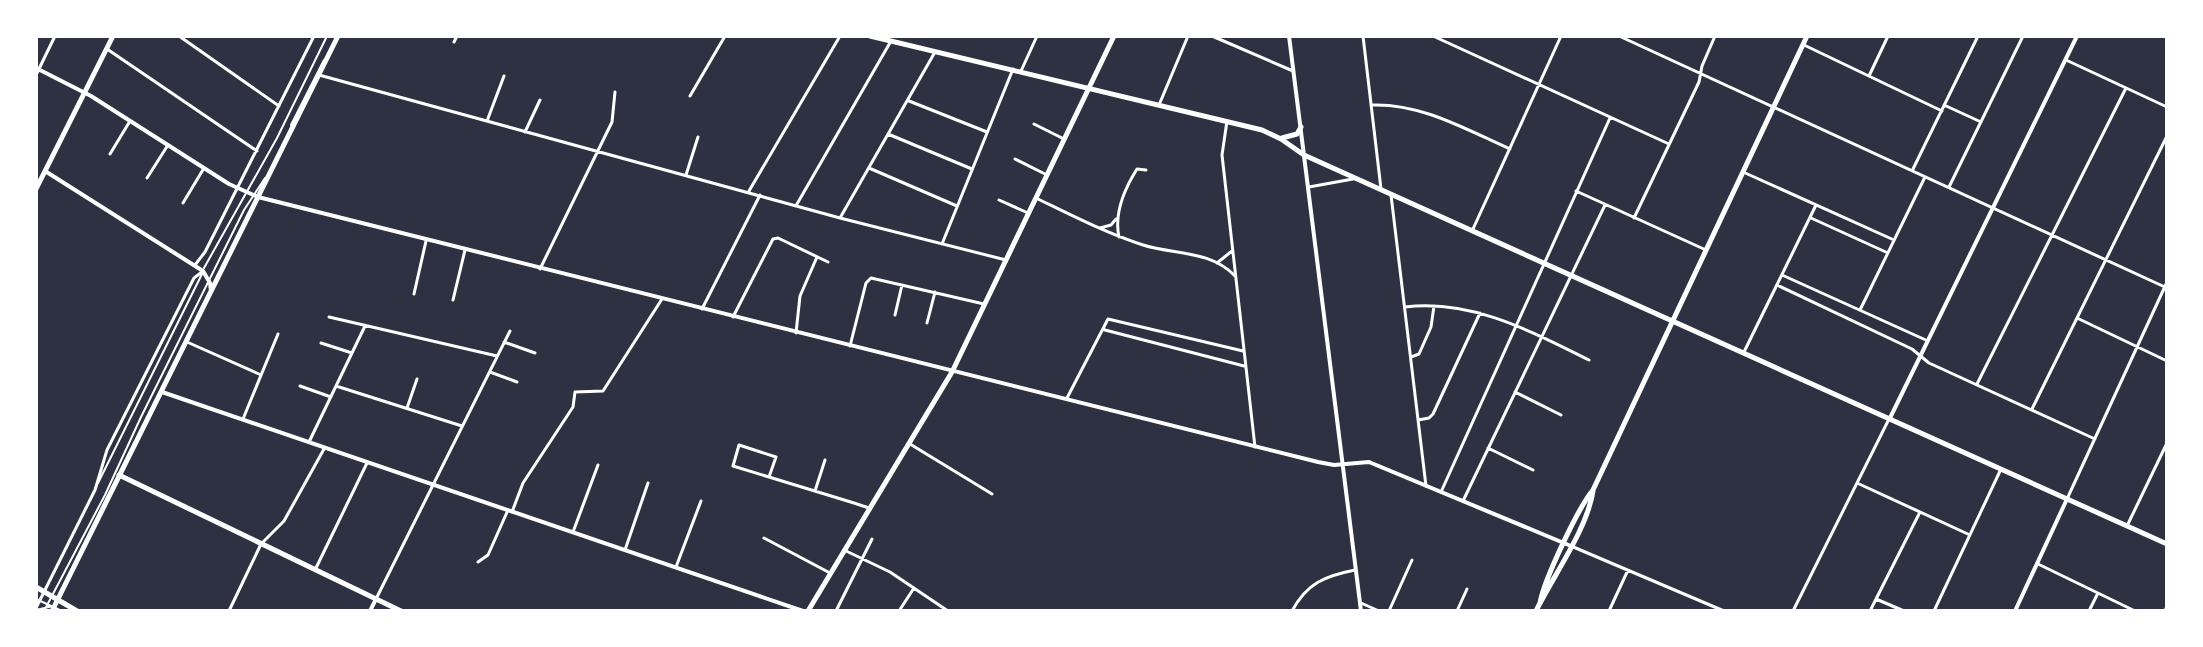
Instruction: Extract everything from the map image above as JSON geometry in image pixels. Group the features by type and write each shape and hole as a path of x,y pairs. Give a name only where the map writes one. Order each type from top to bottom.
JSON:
{"main road":[{"path":"36,189 113,36"},
{"path":"51,607 162,392 337,36"},
{"path":"870,36 1256,128 1281,139 1304,155 2167,544"},
{"path":"806,611 952,372 1114,36"},
{"path":"1536,611 1545,585 1568,545 1582,506 1593,490 1807,36"},
{"path":"1281,139 1297,134 1301,127"},
{"path":"119,475 401,611"},
{"path":"36,587 77,611"}],"street":[{"path":"55,36 37,71 84,92 238,189 256,196 1327,465 1369,462 1724,611"},
{"path":"179,36 279,106"},
{"path":"195,265 238,189 314,36"},
{"path":"454,42 457,36"},
{"path":"690,96 725,36"},
{"path":"748,192 840,36"},
{"path":"1021,71 1037,36"},
{"path":"1159,105 1188,36"},
{"path":"1212,36 1293,71"},
{"path":"1289,36 1361,611"},
{"path":"1363,36 1381,189"},
{"path":"1433,36 1669,144"},
{"path":"1473,231 1561,36"},
{"path":"1619,36 2166,285 2015,611"},
{"path":"1634,218 1699,82 1715,36"},
{"path":"1869,76 1888,36"},
{"path":"1913,170 1978,36"},
{"path":"1949,187 2023,36"},
{"path":"1793,611 1995,208 2077,36"},
{"path":"797,205 891,41"},
{"path":"1803,44 1942,111"},
{"path":"106,49 257,151"},
{"path":"840,218 935,52"},
{"path":"2066,60 2167,107"},
{"path":"942,244 1013,69"},
{"path":"319,75 840,218 1006,260"},
{"path":"487,121 504,76"},
{"path":"1977,384 2126,88"},
{"path":"540,269 614,119 615,92"},
{"path":"525,132 540,100"},
{"path":"907,100 987,132"},
{"path":"1371,105 1394,105 1421,111 1510,149"},
{"path":"1944,105 1981,122"},
{"path":"1441,492 1610,118"},
{"path":"110,154 130,121"},
{"path":"1227,121 1222,155 1255,447"},
{"path":"1034,124 1064,139"},
{"path":"888,134 972,169"},
{"path":"2032,410 2167,136"},
{"path":"686,175 698,137"},
{"path":"147,178 168,145"},
{"path":"1015,159 1047,175"},
{"path":"183,203 204,168"},
{"path":"868,168 957,206"},
{"path":"1100,228 1111,225 1118,215 1137,169 1146,170"},
{"path":"45,171 195,265 209,280 211,293"},
{"path":"1743,172 1894,240"},
{"path":"1860,310 1926,176"},
{"path":"1308,187 1357,178"},
{"path":"1576,191 1706,250"},
{"path":"1391,194 1426,486"},
{"path":"702,309 760,195"},
{"path":"1036,198 1119,237 1146,246 1189,253 1217,263 1235,276"},
{"path":"999,200 1028,213"},
{"path":"1463,501 1605,205"},
{"path":"1744,353 1816,205"},
{"path":"1118,215 1119,237"},
{"path":"1810,217 1888,253"},
{"path":"733,318 773,239 778,238 828,262"},
{"path":"414,294 426,241"},
{"path":"453,300 465,250"},
{"path":"1217,263 1232,251"},
{"path":"796,333 800,296 817,257"},
{"path":"36,609 95,490 104,459 125,413 194,278 203,271"},
{"path":"1782,274 1928,341"},
{"path":"850,346 868,279 984,304"},
{"path":"895,315 902,285"},
{"path":"1777,285 1912,349 1929,363 2095,439"},
{"path":"927,323 935,292"},
{"path":"478,562 488,555 523,483 573,407 575,392 603,391 662,299"},
{"path":"1410,357 1419,354 1429,332 1434,306"},
{"path":"1405,307 1461,308 1480,313 1516,325 1589,360"},
{"path":"1418,420 1433,414 1480,313"},
{"path":"329,317 497,356"},
{"path":"2077,318 2167,361"},
{"path":"1066,400 1108,319 1243,351"},
{"path":"309,444 365,326"},
{"path":"1103,330 1244,366"},
{"path":"370,611 510,331"},
{"path":"242,421 278,334"},
{"path":"187,342 259,374"},
{"path":"504,342 535,353"},
{"path":"321,343 352,353"},
{"path":"490,372 517,382"},
{"path":"407,408 417,379"},
{"path":"300,386 331,397"},
{"path":"336,386 463,426"},
{"path":"162,392 806,611"},
{"path":"1515,392 1561,415"},
{"path":"909,443 992,494"},
{"path":"2127,526 2167,443"},
{"path":"769,477 776,457 739,445 733,466 870,508"},
{"path":"1488,448 1533,470"},
{"path":"229,611 261,544 284,521 324,449"},
{"path":"815,491 825,460"},
{"path":"315,570 367,463"},
{"path":"573,532 598,465"},
{"path":"1934,611 2001,469"},
{"path":"625,550 648,483"},
{"path":"1857,483 1970,535"},
{"path":"676,567 701,501"},
{"path":"1870,611 1920,512"},
{"path":"764,538 830,573"},
{"path":"836,611 872,539"},
{"path":"844,550 890,572 948,611"},
{"path":"1389,611 1412,560"},
{"path":"2037,564 2135,611"},
{"path":"1292,611 1306,590 1320,579 1355,570"},
{"path":"1609,611 1628,570"},
{"path":"899,611 914,588"},
{"path":"1457,611 1467,589"},
{"path":"2089,611 2098,593"},
{"path":"1876,599 1904,611"},
{"path":"1359,602 1379,611"}],"lane":[{"path":"95,490 203,271 277,138 327,36"},
{"path":"56,597 209,280 256,196 337,36"},
{"path":"38,600 62,611"},
{"path":"36,609 51,607"},
{"path":"44,611 51,607"}]}
